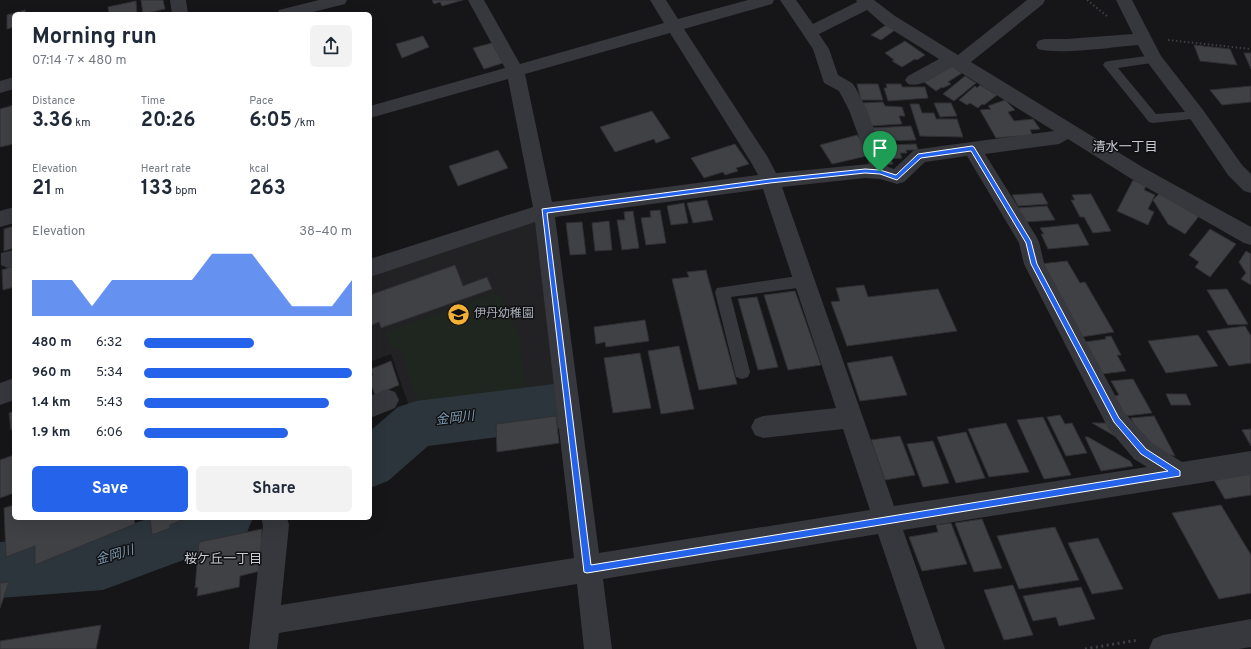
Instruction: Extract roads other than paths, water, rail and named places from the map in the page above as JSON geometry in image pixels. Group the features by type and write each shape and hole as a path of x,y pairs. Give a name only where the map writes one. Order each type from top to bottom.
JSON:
{"street":[{"path":"178,0 180,12"},
{"path":"293,12 339,0"},
{"path":"476,0 514,70 544,211 598,649"},
{"path":"658,0 760,161 770,181 806,281 885,520 931,649"},
{"path":"372,111 514,70 766,0"},
{"path":"788,0 821,49 830,79 846,87 858,110 877,159 880,172"},
{"path":"914,80 956,61 1037,0"},
{"path":"1124,0 1154,59 1197,115 1235,170 1251,186"},
{"path":"810,32 866,1 889,20 1137,173 1251,237"},
{"path":"1044,45 1066,45 1143,38"},
{"path":"0,87 12,84"},
{"path":"372,267 544,211 770,181 865,171 880,172 897,178 920,156 1059,137 1067,130"},
{"path":"972,148 1029,242 1034,264 1116,420 1143,451 1178,473"},
{"path":"0,219 12,216"},
{"path":"0,394 12,390"},
{"path":"763,427 851,416"},
{"path":"266,621 1178,473 1251,463"},
{"path":"263,649 276,525 275,520"},
{"path":"1163,649 1251,633"}],"lane":[{"path":"1154,59 1109,65 1153,119 1197,115"},
{"path":"742,372 722,292 806,281"}],"waterway":[{"name":"金岡川","path":"372,461 416,424 554,407"},
{"name":"金岡川","path":"0,570 103,562 220,520"}],"place":[{"name":"伊丹幼稚園","path":"459,314"}],"district":[{"name":"清水一丁目","path":"1125,148"},
{"name":"桜ケ丘一丁目","path":"223,560"}]}
